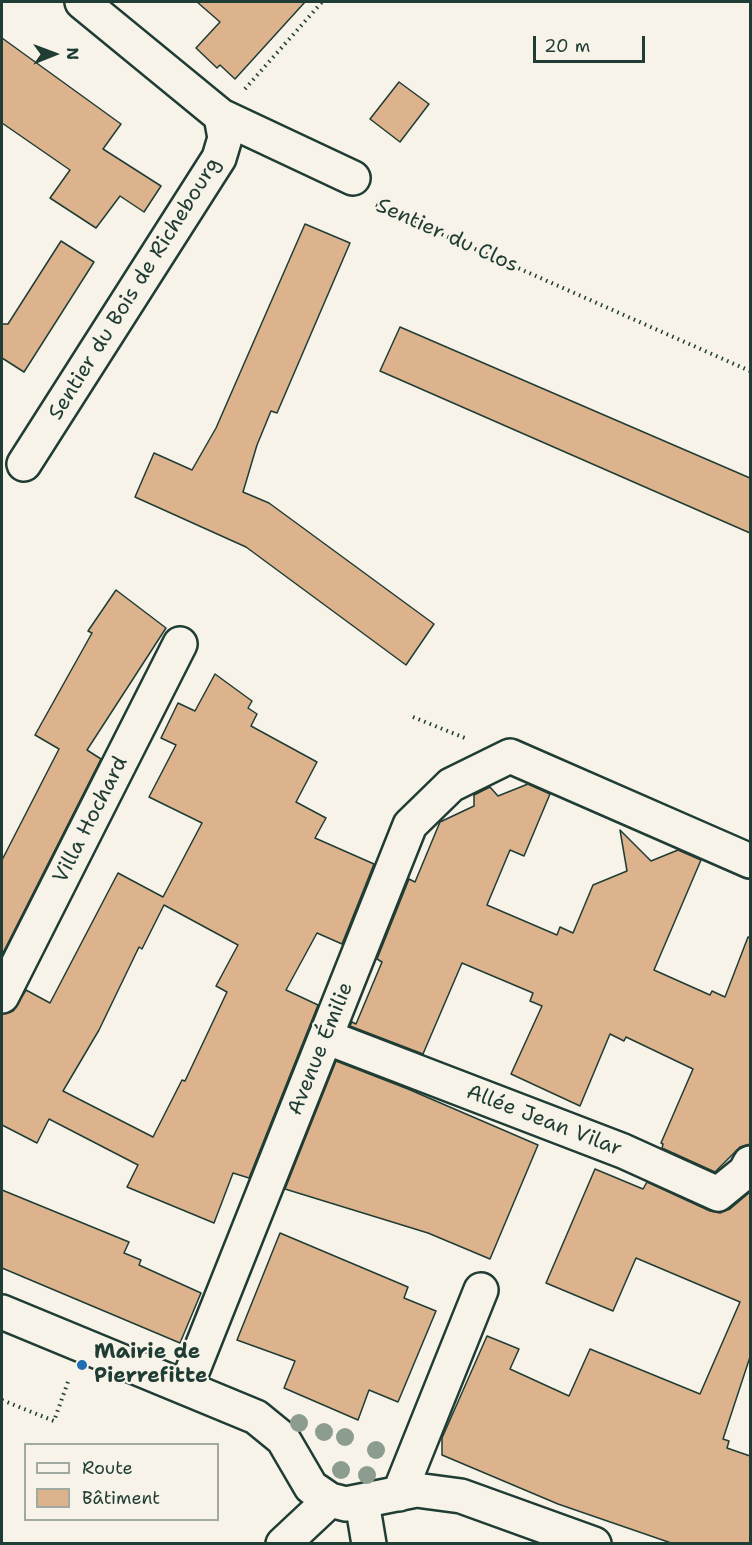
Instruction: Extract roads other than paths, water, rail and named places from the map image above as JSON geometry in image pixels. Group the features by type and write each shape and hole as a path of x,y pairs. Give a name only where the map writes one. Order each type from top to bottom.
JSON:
{"street":[{"path":"82,2 221,116 353,178"},
{"name":"Sentier du Bois de Richebourg","path":"24,464 219,158 225,138 221,116"},
{"name":"Villa Hochard","path":"2,996 180,644"},
{"name":"Avenue Émilie","path":"186,1387 410,825 451,785 510,756 750,861"},
{"name":"Allée Jean Vilar","path":"326,1037 623,1151 718,1194 746,1172 750,1163"},
{"path":"399,1494 481,1290"},
{"path":"2,1312 256,1417 283,1439 311,1487 330,1500 346,1504 416,1490 461,1496 594,1544"},
{"path":"283,1544 330,1500"},
{"path":"363,1502 369,1544"}],"place":[{"name":"Mairie de Pierrefitte","path":"82,1365"}]}
